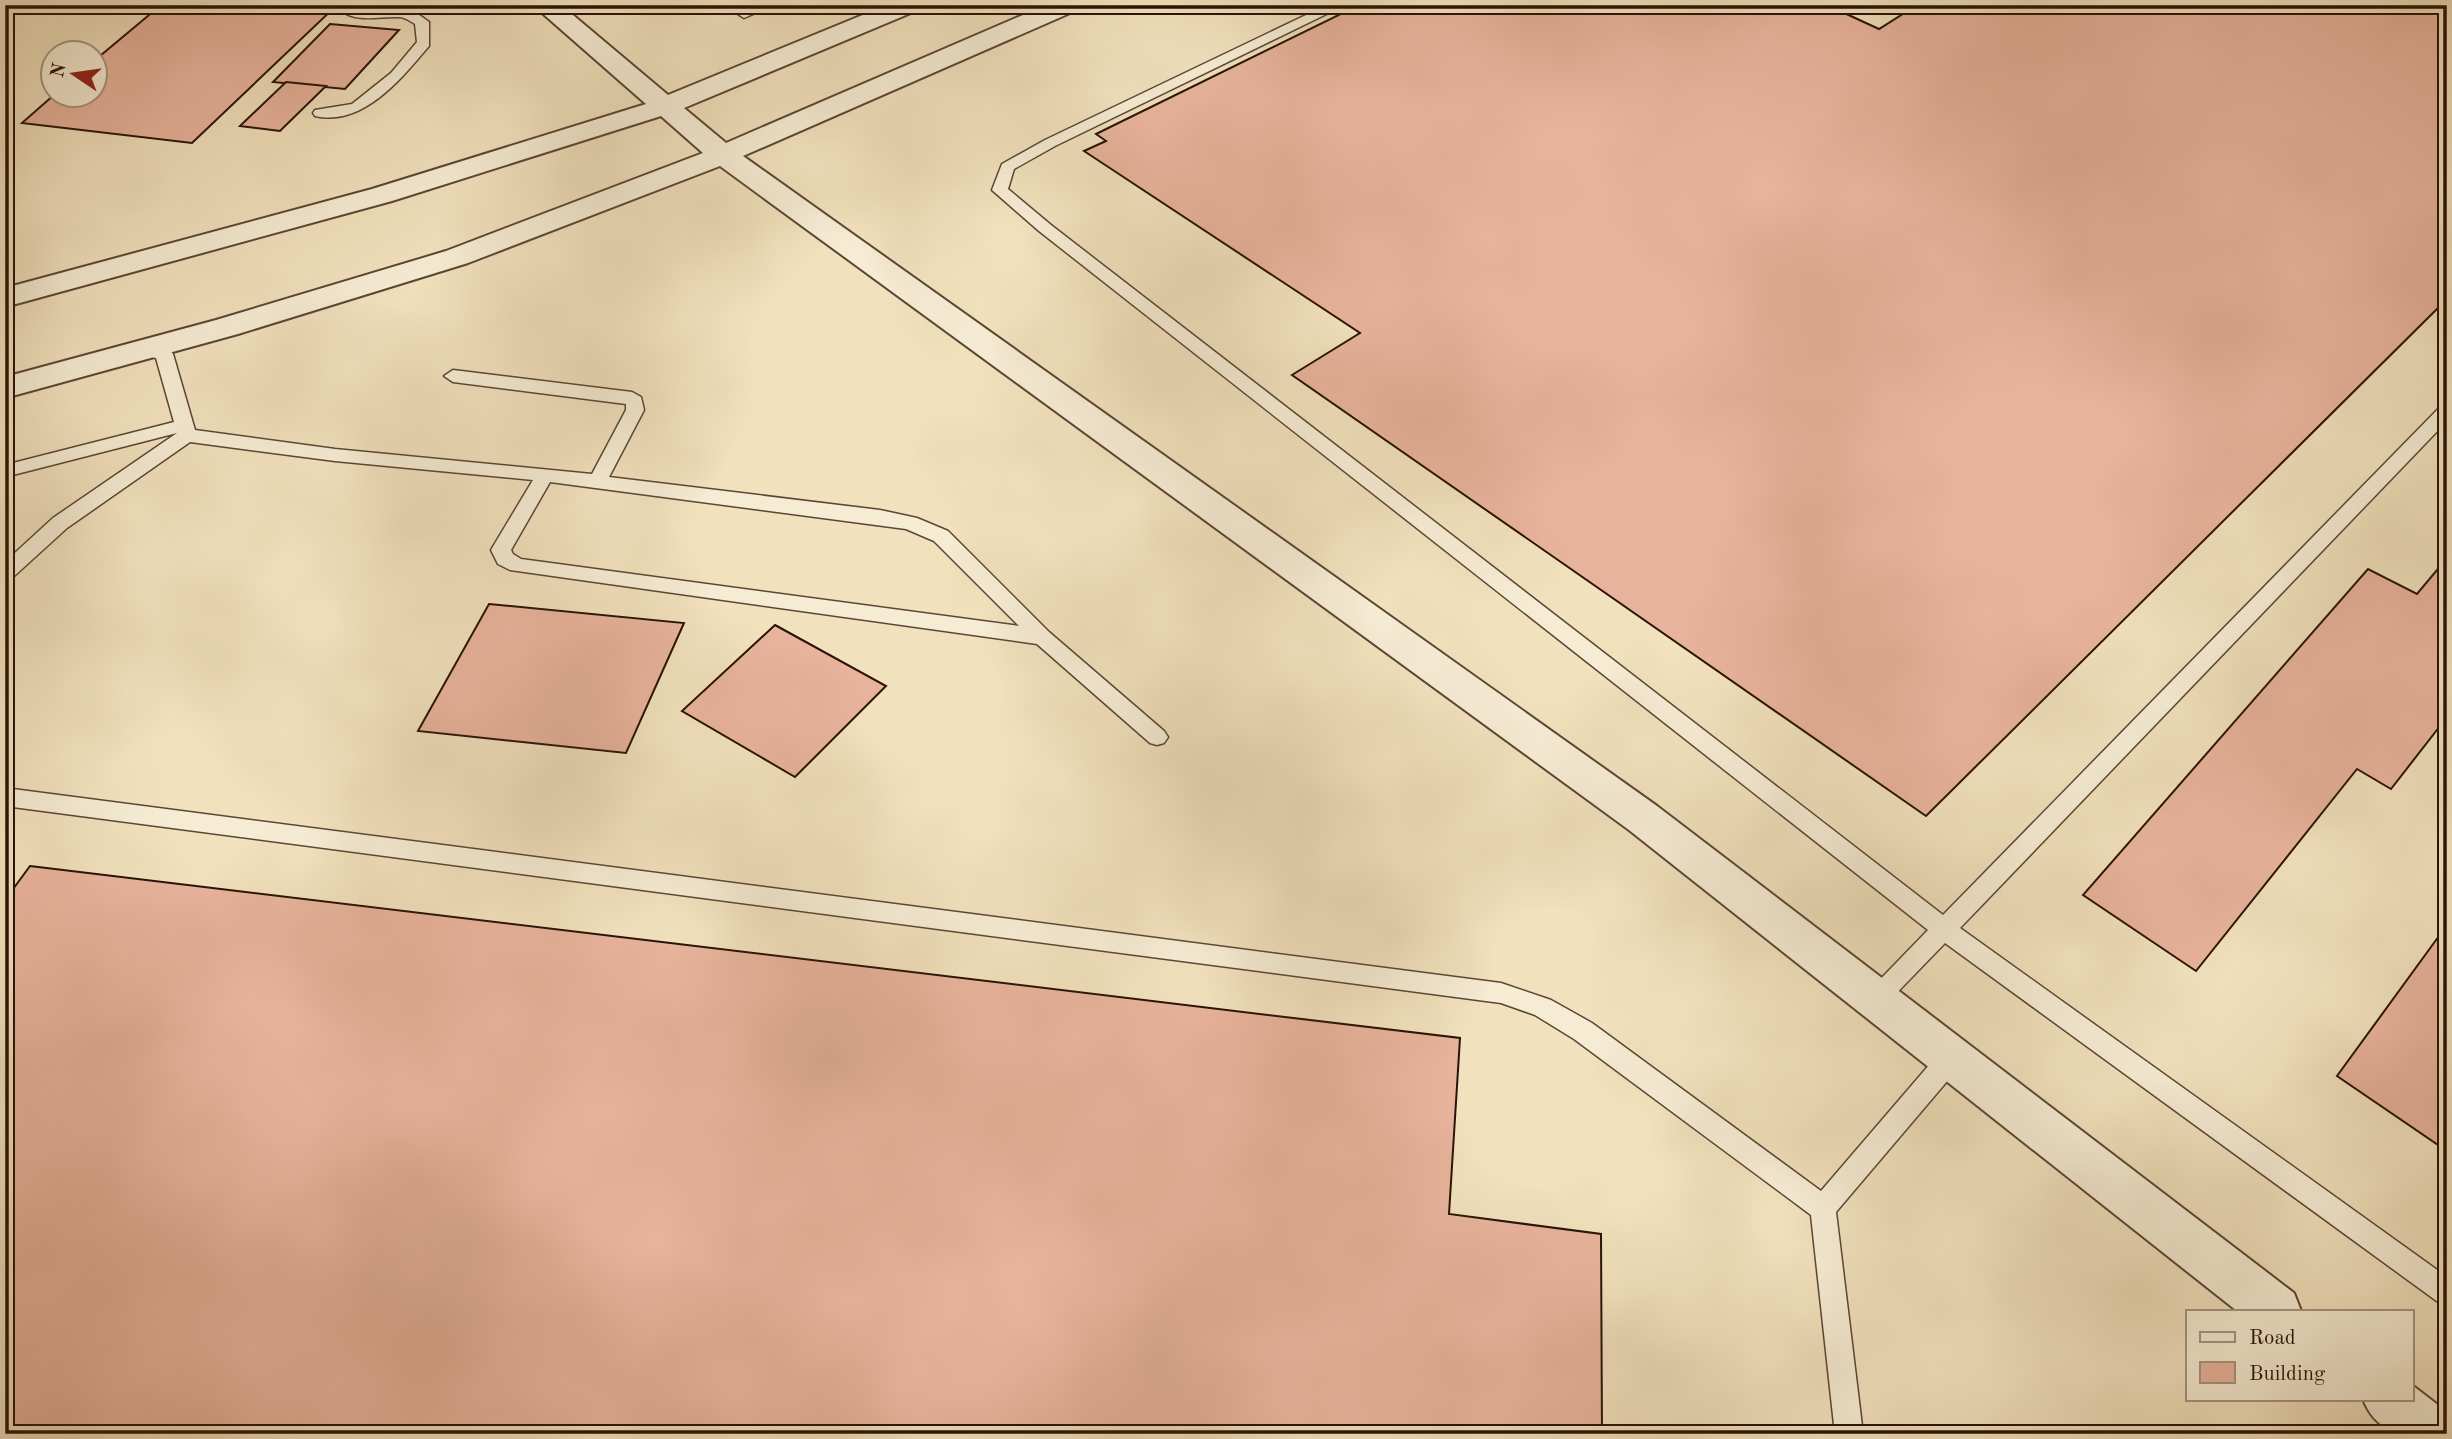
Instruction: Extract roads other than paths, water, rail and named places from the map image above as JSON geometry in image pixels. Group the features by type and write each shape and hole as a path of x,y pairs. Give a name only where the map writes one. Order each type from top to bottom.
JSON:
{"street":[{"path":"545,5 723,155 1643,818 2275,1310"},
{"path":"5,298 382,194 666,106 909,5"},
{"path":"5,388 240,323 457,257 723,155 1068,5"},
{"path":"2389,1400 2433,1434"}],"lane":[{"path":"349,11 379,15 404,12 419,5"},
{"path":"731,5 744,15 766,5"},
{"path":"1338,5 1050,143 1007,167 1000,190 1045,228 1945,930 2447,1293"},
{"path":"1860,5 1869,8 1891,5"},
{"path":"320,114 356,108 396,76 424,43 422,22 404,12"},
{"path":"144,350 164,354 186,430"},
{"path":"453,376 626,397 635,401 635,410 597,482"},
{"path":"1876,999 2447,411"},
{"path":"5,573 60,523 186,430"},
{"path":"5,471 186,430 335,455 545,475 910,523 941,536 1042,637 1157,737"},
{"path":"545,475 500,550 505,559 517,565 1042,637"},
{"path":"5,797 1501,993 1543,1007 1583,1031 1823,1208 1849,1434"},
{"path":"1823,1208 1951,1058"}]}
